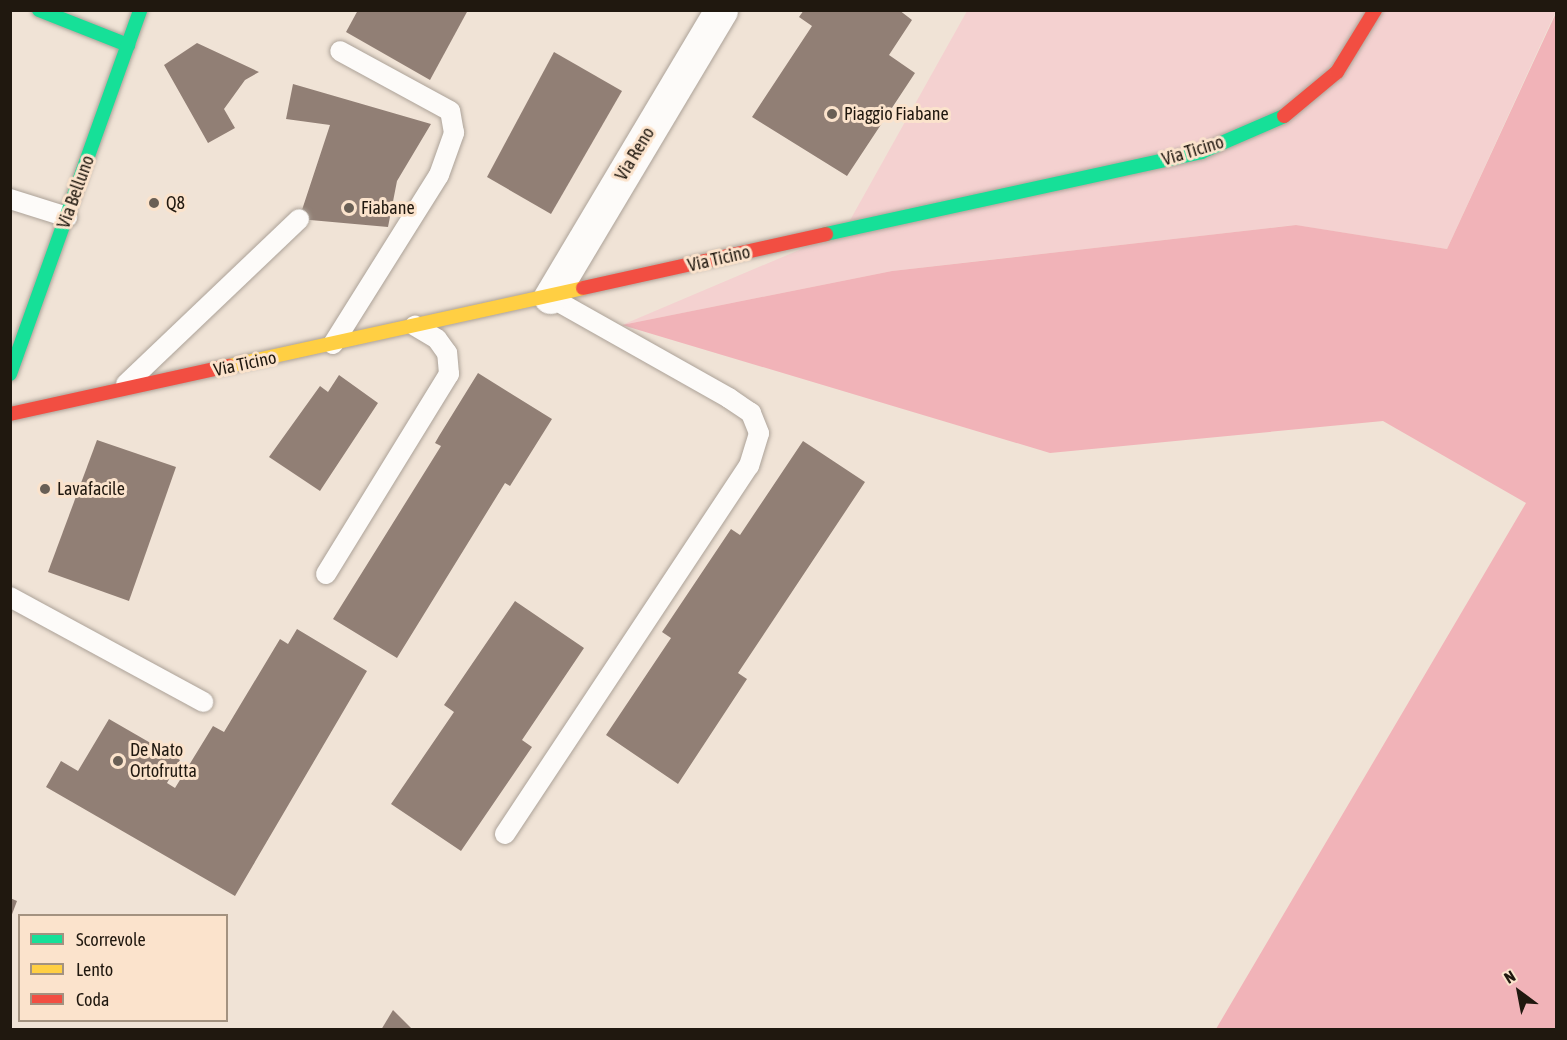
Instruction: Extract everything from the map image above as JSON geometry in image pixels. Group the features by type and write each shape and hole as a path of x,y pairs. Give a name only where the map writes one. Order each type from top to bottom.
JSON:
{"street":[{"path":"39,10 128,45"},
{"name":"Via Belluno","path":"10,374 140,10"},
{"name":"Via Reno","path":"550,297 721,10"},
{"name":"Via Ticino","path":"10,414 333,345 1201,152 1281,119 1337,72 1375,10"}],"lane":[{"path":"333,345 439,175 454,133 450,111 340,51"},
{"path":"10,199 67,217"},
{"path":"120,390 299,219"},
{"path":"505,834 749,466 759,433 751,413 729,398 550,297"},
{"path":"326,574 449,374 447,353 436,339 415,326"},
{"path":"10,597 203,702"}],"shaded area":[{"path":"967,11 1556,11 1447,249 1295,225 892,271 622,325 844,231"},
{"path":"1556,13 1556,1029 1216,1029 1526,503 1383,421 1050,453 622,325 892,271 1296,225 1447,249"}],"building":[{"path":"358,10 468,10 430,80 346,32"},
{"path":"804,10 899,10 912,20 889,55 915,73 847,176 752,117 812,26 799,17"},
{"path":"197,43 259,72 245,80 224,109 235,128 208,143 164,65"},
{"path":"554,52 622,91 551,214 487,177"},
{"path":"293,84 431,124 397,181 388,227 299,219 330,125 286,119"},
{"path":"478,373 552,419 510,486 505,483 397,658 333,619 441,446 435,443"},
{"path":"339,375 378,403 320,491 269,457 320,386 328,392"},
{"path":"97,440 176,467 129,601 48,572"},
{"path":"803,441 865,482 738,673 747,679 678,784 606,735 671,638 662,632 731,529 740,535"},
{"path":"515,601 584,648 522,740 532,747 461,851 391,804 454,712 444,705"},
{"path":"297,629 367,671 235,896 46,787 61,761 78,771 109,719 180,760 167,783 175,788 213,726 224,732 280,639 288,644"},
{"path":"10,898 17,901 11,917 10,917"},
{"path":"393,1010 413,1030 381,1030"}],"traffic: fast":[{"path":"39,10 128,45"},
{"path":"10,374 140,10"},
{"path":"826,234 1201,152 1284,116"}],"traffic: slow":[{"path":"229,366 583,288"}],"traffic: jam":[{"path":"1284,116 1337,72 1375,10"},
{"path":"583,288 826,234"},
{"path":"10,414 229,366"}],"place":[{"name":"Piaggio Fiabane","path":"832,114"},
{"name":"Q8","path":"154,203"},
{"name":"Fiabane","path":"349,208"},
{"name":"Lavafacile","path":"45,489"},
{"name":"De Nato Ortofrutta","path":"118,761"}]}
